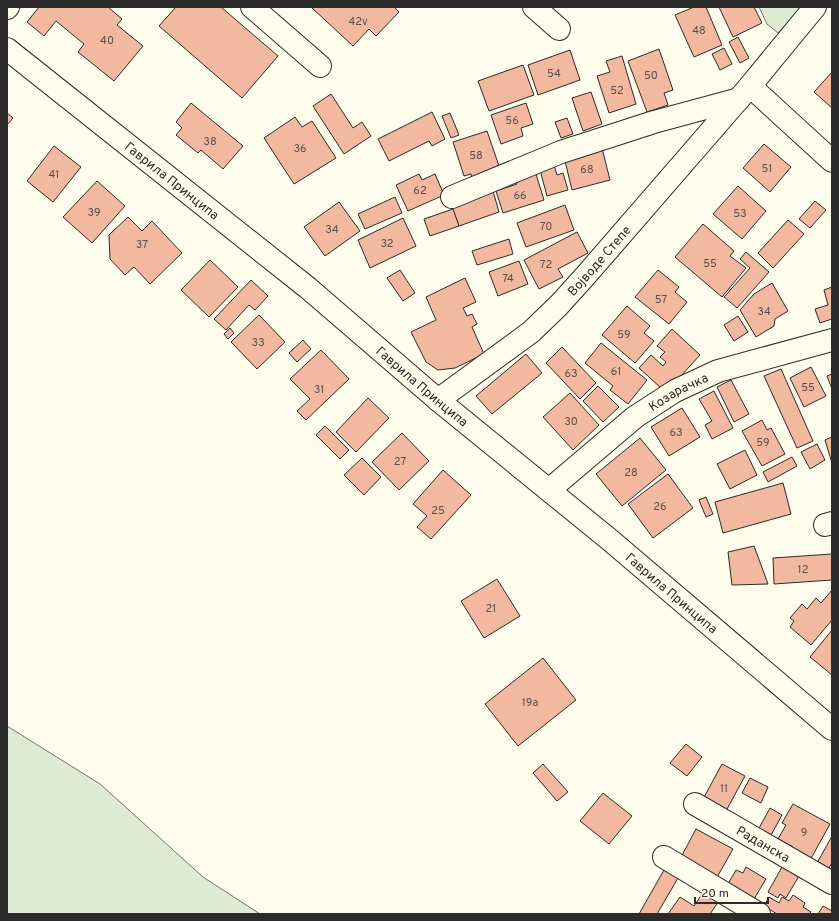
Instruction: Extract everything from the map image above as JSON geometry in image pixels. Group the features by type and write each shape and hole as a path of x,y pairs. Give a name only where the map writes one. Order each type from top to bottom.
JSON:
{"street":[{"path":"252,7 320,66"},
{"path":"534,7 559,29"},
{"name":"Војводе Степе","path":"438,400 531,332 559,305 744,92 815,7"},
{"name":"Гаврила Принципа","path":"7,49 308,288 438,400 549,490 832,729"},
{"path":"452,197 561,152 744,92 832,161"},
{"name":"Козарачка","path":"549,490 635,417 675,391 718,371 832,340"},
{"name":"Раданска","path":"695,804 832,883"},
{"path":"664,857 759,914"}],"green space":[{"path":"759,7 802,7 778,33 767,24"},
{"path":"7,726 100,784 203,877 260,914 7,914"}],"building":[{"path":"39,7 108,7 122,19 117,25 143,46 114,81 78,52 84,44 56,21 44,36 27,22"},
{"path":"176,7 221,7 278,56 242,98 159,26"},
{"path":"311,7 394,7 399,12 376,36 369,29 353,46"},
{"path":"694,7 706,7 722,45 694,57 675,15"},
{"path":"719,7 754,7 762,23 733,37"},
{"path":"738,37 749,58 740,63 729,42"},
{"path":"724,48 732,64 720,70 712,54"},
{"path":"659,49 673,90 664,93 668,105 647,112 628,61"},
{"path":"570,50 580,80 538,95 528,65"},
{"path":"622,56 636,104 609,113 597,76 610,72 606,61"},
{"path":"523,65 534,95 489,111 478,81"},
{"path":"832,72 832,108 814,92"},
{"path":"591,92 602,124 583,131 572,98"},
{"path":"331,94 353,128 362,122 371,136 344,154 313,106"},
{"path":"191,103 243,146 223,169 201,150 198,153 176,135 182,128 176,122"},
{"path":"526,103 533,124 521,128 523,136 501,144 491,115"},
{"path":"432,112 445,139 432,146 429,141 389,161 378,139"},
{"path":"7,113 13,118 7,125"},
{"path":"450,113 459,135 451,138 442,116"},
{"path":"295,117 302,127 312,121 336,158 294,184 264,138"},
{"path":"567,118 573,134 561,138 555,122"},
{"path":"487,131 500,169 472,178 471,174 464,176 453,142"},
{"path":"764,144 791,167 770,192 743,168"},
{"path":"54,146 81,167 53,202 27,181"},
{"path":"602,148 610,180 572,190 564,157"},
{"path":"554,165 557,175 563,173 568,190 547,196 540,170"},
{"path":"535,171 544,200 503,213 496,191 517,184 515,178"},
{"path":"419,174 422,180 435,174 444,195 408,211 396,185"},
{"path":"97,181 125,206 92,243 63,217"},
{"path":"738,186 766,211 742,239 713,214"},
{"path":"493,191 499,212 459,226 451,205"},
{"path":"395,197 402,213 365,229 358,214"},
{"path":"815,201 826,210 810,228 799,219"},
{"path":"339,202 360,231 325,256 304,227"},
{"path":"565,205 574,230 526,247 517,223"},
{"path":"453,209 459,226 430,236 424,219"},
{"path":"128,217 142,231 152,221 182,253 150,284 134,267 125,275 110,259 109,235"},
{"path":"403,218 416,246 370,268 358,240"},
{"path":"788,220 804,234 773,268 758,253"},
{"path":"703,224 734,251 730,256 746,268 722,297 675,257"},
{"path":"577,232 588,253 558,269 563,277 539,289 524,260"},
{"path":"509,239 513,254 477,265 472,251"},
{"path":"746,252 769,272 737,308 724,297 750,268 740,259"},
{"path":"210,260 238,287 209,317 181,290"},
{"path":"519,261 528,284 498,296 489,272"},
{"path":"400,270 415,293 403,301 387,278"},
{"path":"658,270 679,287 675,292 687,302 669,324 635,297"},
{"path":"465,278 476,302 463,308 467,316 472,314 477,324 472,327 484,354 455,368 438,370 426,362 411,332 436,320 426,297"},
{"path":"251,280 268,296 255,310 249,305 226,330 214,319"},
{"path":"772,283 788,311 775,319 774,326 756,337 740,310 754,294"},
{"path":"832,287 832,319 820,323 815,309 828,305 824,290"},
{"path":"627,306 650,326 644,333 654,341 635,363 602,335"},
{"path":"259,315 285,342 257,369 231,342"},
{"path":"738,316 748,332 734,341 724,325"},
{"path":"230,328 234,333 228,339 224,334"},
{"path":"672,329 700,355 680,377 661,388 639,368 651,355 663,366 666,362 660,357 665,352 657,346"},
{"path":"303,340 311,349 297,362 289,353"},
{"path":"601,343 647,380 628,404 610,390 613,386 585,363"},
{"path":"562,347 596,383 580,399 546,363"},
{"path":"321,350 349,379 306,420 297,411 310,399 290,379"},
{"path":"526,354 542,373 492,414 476,396"},
{"path":"811,367 826,396 804,407 790,378"},
{"path":"781,369 813,441 797,448 764,376"},
{"path":"832,374 832,389 827,376"},
{"path":"731,380 749,414 734,422 717,387"},
{"path":"598,386 619,407 603,422 583,401"},
{"path":"714,391 733,428 712,439 705,425 712,421 699,399"},
{"path":"570,393 599,425 573,450 543,417"},
{"path":"368,398 389,418 356,452 336,432"},
{"path":"682,408 700,437 669,456 651,427"},
{"path":"762,420 767,430 771,428 785,454 762,466 742,431"},
{"path":"325,426 349,450 340,459 316,435"},
{"path":"402,433 429,461 399,490 372,462"},
{"path":"832,437 832,463 825,440"},
{"path":"640,438 666,470 622,506 596,474"},
{"path":"817,444 825,460 810,469 801,452"},
{"path":"745,450 757,475 730,489 717,464"},
{"path":"792,457 797,466 768,482 763,472"},
{"path":"362,458 381,477 364,495 344,475"},
{"path":"443,470 471,495 431,539 417,527 427,516 413,504"},
{"path":"668,474 693,508 653,538 628,504"},
{"path":"783,483 791,514 723,533 715,502"},
{"path":"706,497 713,514 706,517 699,500"},
{"path":"754,546 768,584 732,585 728,552"},
{"path":"832,554 832,580 774,584 773,558"},
{"path":"497,579 520,616 484,638 461,601"},
{"path":"832,590 832,620 811,645 790,627 794,621 790,618 802,604 807,609 816,598 821,603"},
{"path":"832,630 832,675 810,657"},
{"path":"543,658 576,700 518,746 485,704"},
{"path":"686,744 702,757 687,776 670,763"},
{"path":"543,764 568,792 557,801 533,773"},
{"path":"722,764 745,776 726,811 703,799"},
{"path":"750,778 768,787 761,803 742,793"},
{"path":"603,793 632,816 609,844 580,821"},
{"path":"793,804 830,824 808,864 789,854 793,847 778,839 786,825 782,823"},
{"path":"770,808 782,815 770,837 758,830"},
{"path":"696,829 733,849 716,879 680,859"},
{"path":"832,836 832,863 827,871 816,865"},
{"path":"746,867 766,879 754,899 728,884 736,870 743,873"},
{"path":"782,867 799,876 786,898 780,894 778,898 768,892"},
{"path":"664,870 678,878 657,914 639,914"},
{"path":"704,891 719,901 710,914 668,914 680,897 694,906"},
{"path":"793,895 805,903 803,907 811,912 809,914 777,914 764,906 769,897 779,903 782,897 789,901"},
{"path":"823,906 832,911 832,914 818,914"}]}
